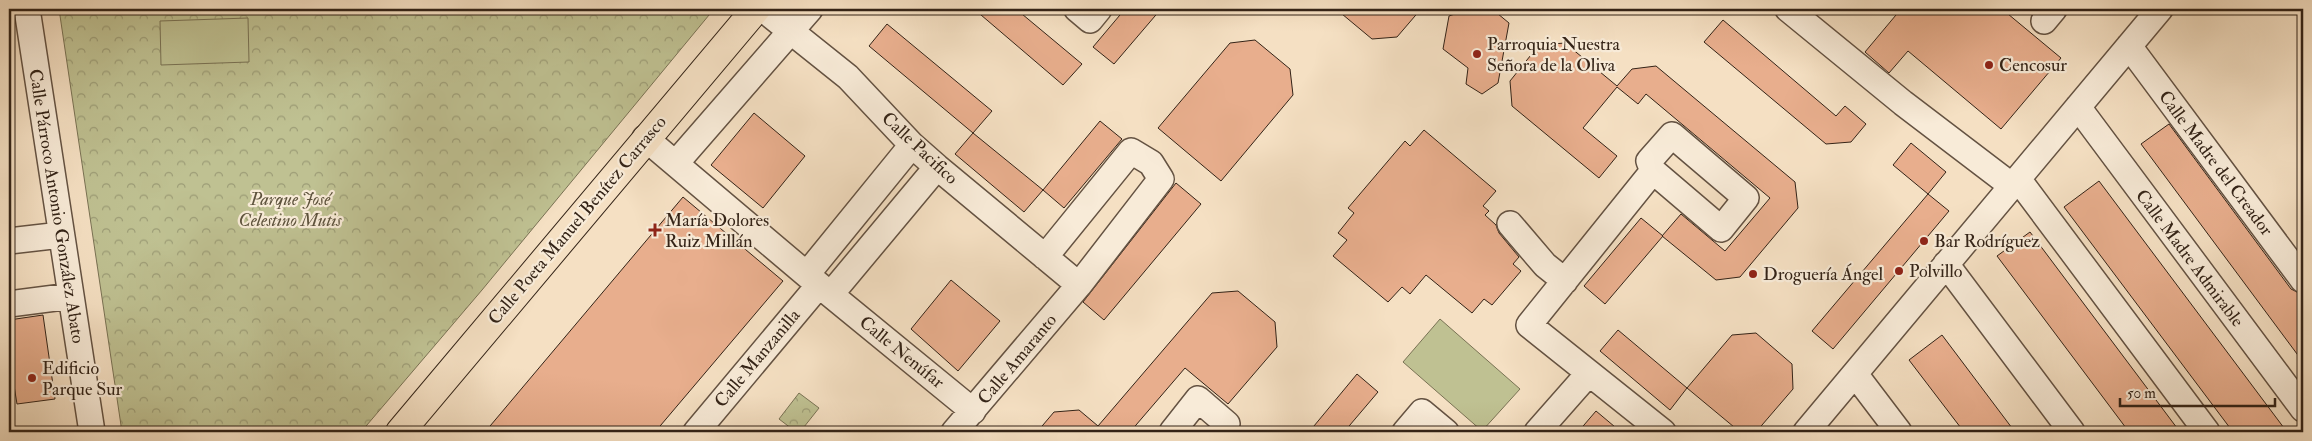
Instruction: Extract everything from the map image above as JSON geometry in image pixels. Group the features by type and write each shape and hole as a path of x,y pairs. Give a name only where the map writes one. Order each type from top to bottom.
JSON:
{"main road":[{"name":"Calle Poeta Manuel Benítez Carrasco","path":"400,432 645,138 756,9"}],"street":[{"name":"Calle Párroco Antonio González Abato","path":"26,9 92,432"},
{"name":"Calle Pacifico","path":"763,9 792,30 848,77 912,144 937,167 1079,285"},
{"path":"676,163 810,9"},
{"path":"1076,9 1090,20 1099,9"},
{"path":"1788,9 1903,103 2015,182 2207,432"},
{"path":"1806,432 2160,9"},
{"name":"Calle Madre del Creador","path":"2129,46 2303,280"},
{"name":"Calle Madre Admirable","path":"2078,107 2303,410"},
{"name":"Calle Nenúfar","path":"645,138 973,411"},
{"name":"Calle Manzanilla","path":"819,284 912,144"},
{"name":"Calle Amaranto","path":"954,432 1079,285 1161,179 1151,163 1131,151 1045,257"},
{"name":"Calle Manzanilla","path":"696,432 819,284 937,167"},
{"path":"1653,171 1529,324 1663,432"},
{"path":"1510,224 1546,265 1565,281"},
{"path":"9,241 61,235"},
{"path":"1946,264 2072,432"},
{"path":"9,304 71,296"},
{"path":"1538,432 1589,373"},
{"path":"1855,374 1900,432"},
{"path":"1172,432 1198,399 1227,424 1221,432"},
{"path":"1405,432 1422,412 1446,432"}],"green space":[{"name":"Parque José Celestino Mutis","path":"59,9 714,9 482,290 361,432 122,432"},
{"path":"248,18 249,62 161,65 160,21"},
{"path":"1440,319 1520,389 1482,431 1403,362"},
{"path":"799,393 819,408 800,432 796,432 779,419"}],"building":[{"path":"974,9 1016,9 1082,64 1063,85"},
{"path":"1125,9 1161,9 1114,64 1093,47"},
{"path":"1336,9 1421,9 1397,37 1372,39"},
{"name":"Parroquia Nuestra Señora de la Oliva","path":"1469,9 1492,9 1509,23 1498,83 1482,94 1466,84 1468,68 1443,49 1449,16"},
{"name":"Cencosur","path":"1901,9 2002,9 2061,58 2001,129 1908,51 1889,73 1865,52"},
{"path":"1723,20 1836,116 1845,106 1866,124 1851,142 1826,144 1704,42"},
{"path":"887,24 992,111 973,133 869,46"},
{"path":"1255,40 1290,69 1293,95 1221,181 1158,128 1230,43"},
{"path":"1565,43 1617,86 1632,69 1656,66 1795,182 1798,208 1740,277 1716,280 1662,236 1681,214 1725,251 1770,198 1646,94 1638,104 1617,87 1583,128 1617,156 1599,178 1512,106 1510,81 1539,45"},
{"path":"754,113 805,156 763,208 711,165"},
{"path":"1100,121 1122,139 1064,208 1043,190"},
{"path":"2169,124 2291,289 2303,295 2303,362 2141,144"},
{"path":"1424,130 1496,191 1483,206 1489,211 1485,215 1496,225 1499,233 1519,257 1513,264 1521,271 1492,305 1484,299 1472,313 1426,275 1410,294 1402,287 1388,302 1333,256 1347,240 1338,233 1354,213 1348,208 1405,141 1410,146"},
{"path":"973,133 1043,190 1024,212 955,154"},
{"path":"1911,143 1946,172 1928,194 1893,165"},
{"path":"2099,181 2287,432 2233,432 2064,207"},
{"path":"1176,183 1201,204 1104,320 1083,302"},
{"path":"1928,194 1949,211 1833,349 1812,331"},
{"path":"683,197 783,281 655,432 485,432"},
{"path":"1641,218 1663,236 1605,304 1584,286"},
{"path":"2030,232 2180,432 2129,432 1997,256"},
{"path":"951,280 1000,321 958,371 911,329"},
{"path":"1238,291 1275,322 1277,347 1228,404 1185,368 1130,432 1037,432 1054,412 1079,410 1098,426 1212,293"},
{"name":"Edificio Parque Sur","path":"43,315 55,399 17,404 9,355 9,320"},
{"path":"1618,330 1687,388 1670,410 1600,351"},
{"path":"1756,333 1792,364 1793,389 1756,432 1740,432 1687,388 1732,335"},
{"path":"1942,335 2015,432 1964,432 1909,360"},
{"path":"1357,374 1378,392 1344,432 1309,432"},
{"path":"1596,411 1621,432 1578,432"}],"place":[{"name":"Parroquia Nuestra Señora de la Oliva","path":"1477,54"},
{"name":"Cencosur","path":"1989,65"},
{"name":"María Dolores Ruiz Millán","path":"655,230"},
{"name":"Bar Rodríguez","path":"1924,241"},
{"name":"Polvillo","path":"1899,271"},
{"name":"Droguería Ángel","path":"1753,274"},
{"name":"Edificio Parque Sur","path":"32,378"}]}
